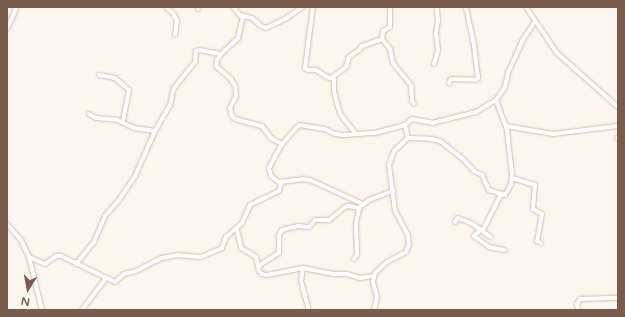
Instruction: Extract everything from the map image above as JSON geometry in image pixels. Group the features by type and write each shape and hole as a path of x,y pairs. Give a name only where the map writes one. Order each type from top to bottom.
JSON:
{"street":[{"path":"7,29 16,7"},
{"path":"166,7 173,13 177,21 175,35"},
{"path":"233,7 243,17 252,18 261,26 266,28 285,19 303,7"},
{"path":"313,7 305,68 308,70 316,70 335,81 334,91 341,114 356,134"},
{"path":"390,7 390,27 382,33 382,39 390,49 393,63 411,85 412,100 414,104"},
{"path":"434,64 438,50 436,33 438,20 436,8 442,7"},
{"path":"449,83 451,79 476,80 478,78 475,50 466,7"},
{"path":"526,7 559,55 618,107"},
{"path":"243,17 238,38 220,54 216,66 231,79 235,86 236,98 230,108 232,116 262,126 271,138 282,144"},
{"path":"363,204 310,180 303,179 280,182 271,176 269,168 282,144 302,124 325,129 334,134 344,135 378,132 405,125 412,119 432,123 476,112 496,100 505,87 508,73 522,41 535,22"},
{"path":"331,78 346,67 349,57 362,46 382,39"},
{"path":"76,264 94,242 105,216 135,176 155,132 170,105 175,86 195,62 196,51 200,50 220,54"},
{"path":"99,76 111,76 130,90 123,122"},
{"path":"496,100 506,126 512,178 505,195 501,195 482,229 474,236 489,247 505,250"},
{"path":"89,114 96,118 117,120 134,128 155,132"},
{"path":"405,125 408,138"},
{"path":"506,126 553,134 618,126"},
{"path":"237,230 242,248 254,255 260,273 267,275 303,268 333,274 347,274 360,278 374,276 385,263 406,252 409,248 408,235 396,214 392,191 390,161 398,146 408,138 432,139 444,143 464,160 474,172 482,175 490,190 501,195"},
{"path":"512,178 535,185 533,209 542,214 538,240 541,243"},
{"path":"29,257 45,264 58,255 116,282 124,274 136,271 165,257 197,257 222,248 226,237 237,230 242,223 250,205 277,192 281,186 280,182"},
{"path":"354,259 358,254 356,224 359,208 371,199 392,191"},
{"path":"258,266 279,253 279,235 282,230 298,226 309,227 315,220 327,220 348,206 359,208"},
{"path":"455,222 458,218 482,229 491,237"},
{"path":"7,224 21,240 29,257 42,310"},
{"path":"303,268 301,281 309,310"},
{"path":"374,276 377,295 374,310"},
{"path":"82,310 106,278"},
{"path":"578,310 577,304 580,299 618,298"}]}
